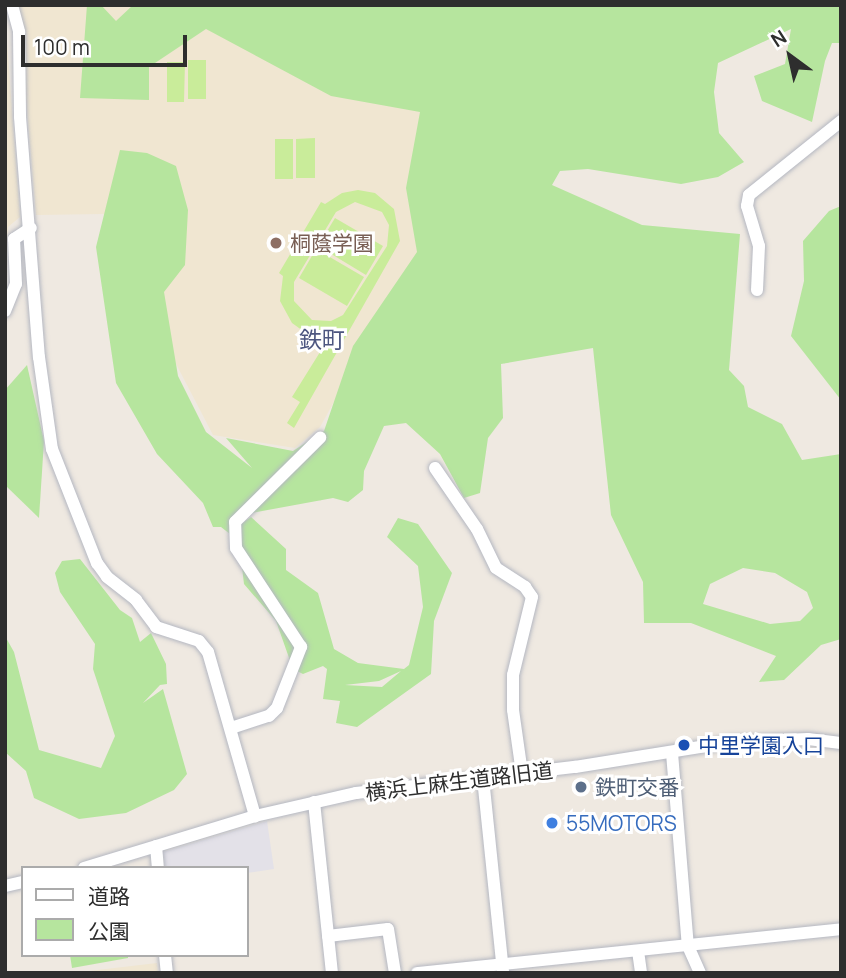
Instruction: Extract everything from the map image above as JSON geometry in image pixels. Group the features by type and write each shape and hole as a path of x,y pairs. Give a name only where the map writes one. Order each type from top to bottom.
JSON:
{"street":[{"path":"12,5 19,33 19,97 39,357 52,449 97,564 136,600 156,627 200,641 208,652 255,816"},
{"path":"757,290 760,246 747,206 749,195 841,121"},
{"path":"5,312 16,284 14,239 31,228"},
{"path":"231,728 269,716 277,708 301,647 236,548 232,532 234,522 320,438"},
{"path":"435,468 477,528 496,568 525,587 532,597 513,675 522,773"},
{"name":"横浜上麻生道路旧道","path":"91,866 255,816 314,802 672,754 731,743 808,739 841,743"},
{"path":"672,754 688,946 700,973"},
{"path":"483,778 503,968"},
{"path":"314,802 332,973"},
{"path":"156,846 158,866"},
{"path":"328,936 388,929 395,973"},
{"path":"417,973 547,966 638,951 841,929"},
{"path":"638,951 641,973"}],"shaded area":[{"name":"桐蔭学園","path":"18,5 215,5 422,108 424,265 380,319 320,427 295,448 213,435 160,333 117,222 103,214 36,215"},
{"path":"5,15 20,217 8,227 5,290"},
{"path":"267,821 274,869 248,873 248,866 165,866 163,852"},
{"path":"157,963 158,973 72,973"}],"green space":[{"path":"87,5 101,5 116,21 133,5 841,5 841,43 832,43 825,61 812,122 762,101 754,76 785,64 791,29 718,63 714,92 719,133 744,162 718,177 681,184 588,169 560,171 552,185 642,225 740,234 729,370 744,386 748,407 782,424 802,460 841,454 841,639 821,645 784,680 759,682 776,656 691,623 644,623 643,582 611,515 593,348 501,364 503,418 488,438 480,493 464,498 440,454 406,423 384,426 364,471 363,490 348,502 333,498 246,514 238,526 251,517 286,549 286,570 318,593 334,649 358,663 404,669 409,665 423,607 418,566 387,537 398,518 418,524 452,573 434,621 431,674 357,727 336,723 340,701 323,699 327,669 323,666 303,674 293,669 276,621 244,584 239,541 221,527 213,527 203,503 157,454 116,383 96,247 120,150 147,153 176,166 188,210 185,265 164,292 178,376 206,432 252,468 226,438 293,451 324,431 353,346 417,252 406,188 420,112 331,96 206,29 149,67 149,100 80,98","holes":["743,568 775,573 807,592 813,608 800,621 770,624 703,604 710,584","401,671 382,687 345,685 379,681"]},
{"path":"188,60 206,60 206,99 188,99"},
{"path":"167,62 185,62 184,102 167,102"},
{"path":"315,138 315,178 296,178 296,139"},
{"path":"275,139 293,139 293,179 275,179"},
{"path":"358,190 375,193 394,209 400,241 294,428 287,423 300,402 292,397 330,336 306,333 292,323 280,301 283,276 279,273 321,202 325,204 342,193","holes":["355,202 382,212 389,225 387,246 343,315 331,321 312,320 294,301 294,282 336,212"]},
{"path":"841,206 841,400 791,336 804,281 803,241 829,211"},
{"path":"335,218 383,246 366,275 318,246"},
{"path":"316,249 364,277 347,306 299,278"},
{"path":"27,365 44,441 39,518 5,485 5,390"},
{"path":"80,559 120,610 132,618 140,642 151,633 166,664 167,684 160,685 143,703 163,689 187,774 174,790 126,813 79,819 34,798 26,771 5,752 5,636 14,652 39,750 101,768 115,736 93,669 95,644 60,592 55,573 62,561"},
{"path":"70,957 128,957 128,958 72,968"}],"place":[{"name":"桐蔭学園","path":"276,243"},
{"name":"中里学園入口","path":"684,745"},
{"name":"鉄町交番","path":"581,787"},
{"name":"55MOTORS","path":"552,823"}],"district":[{"name":"鉄町","path":"322,339"}]}
